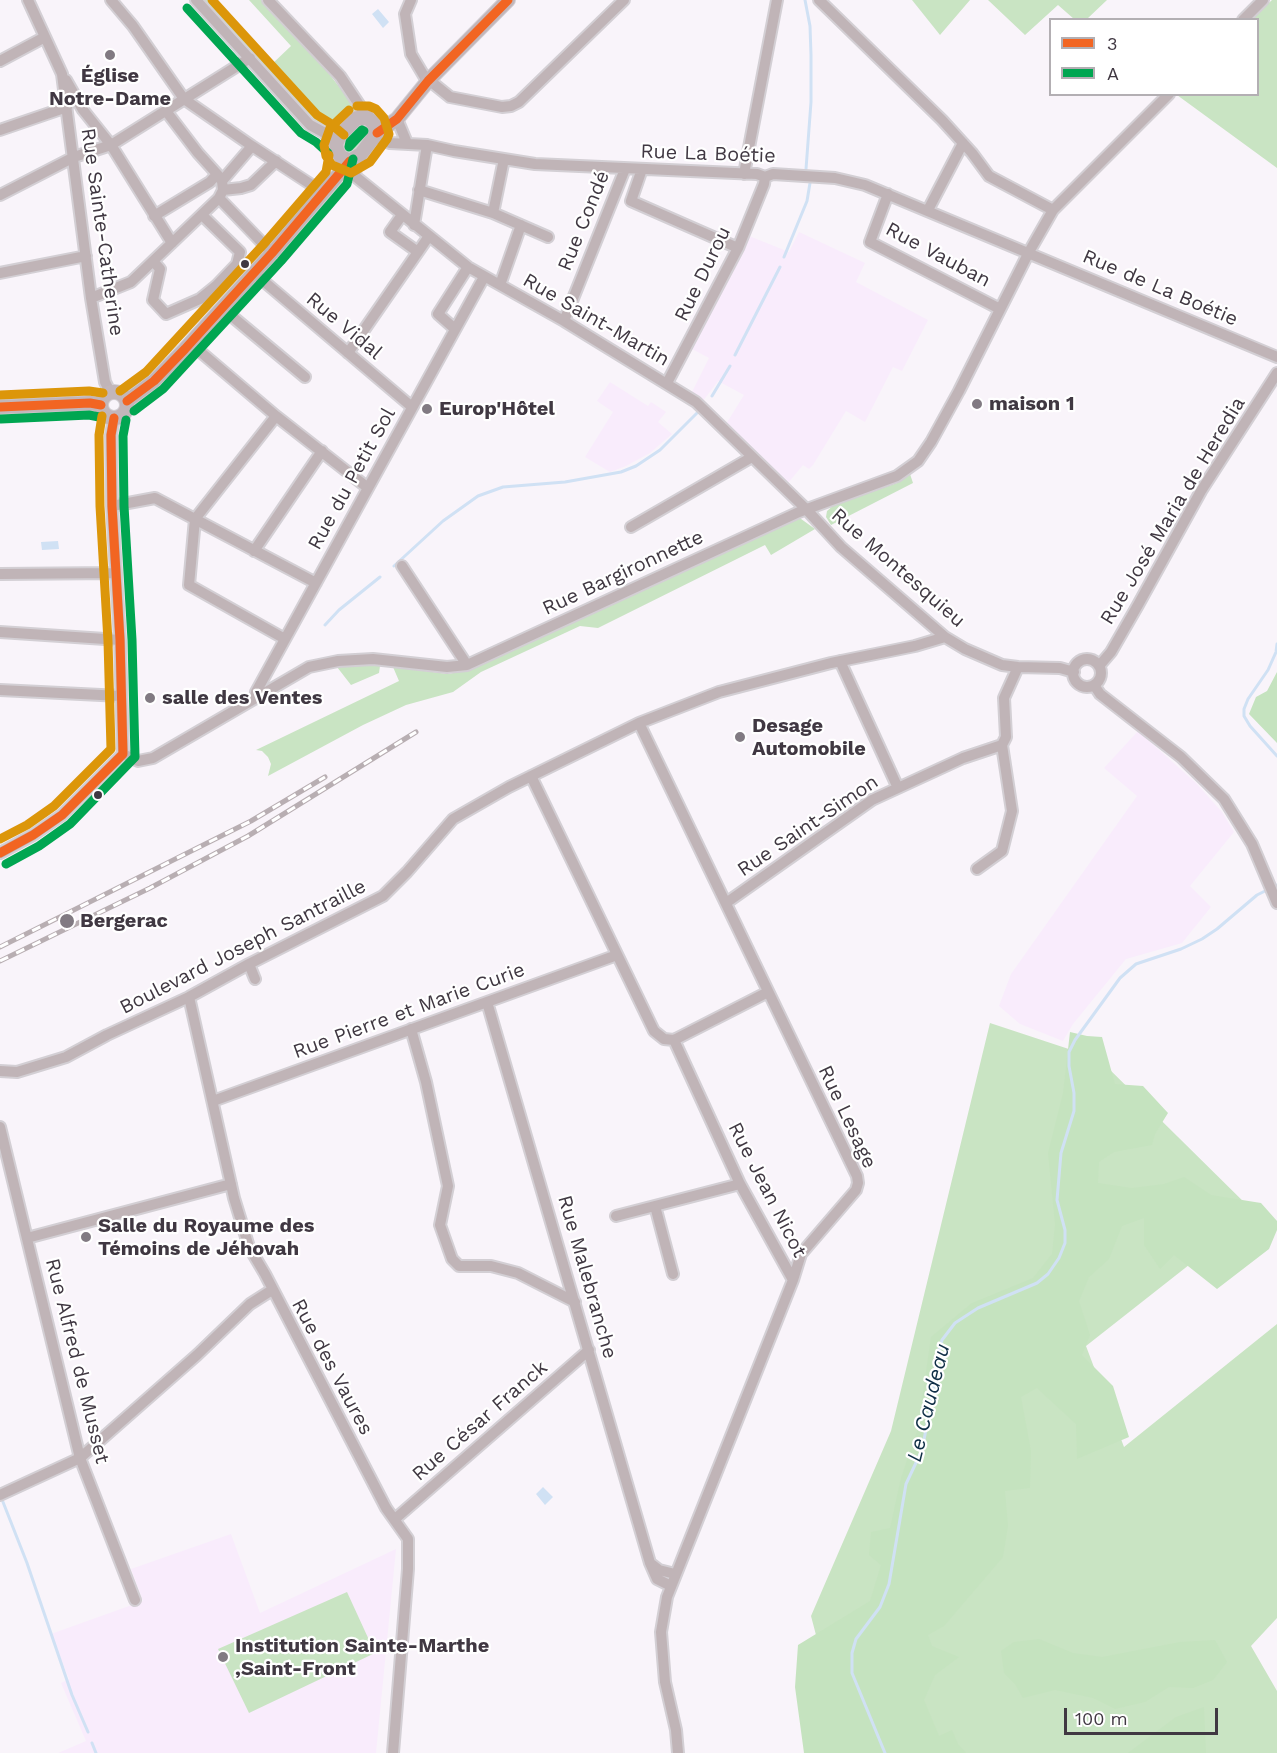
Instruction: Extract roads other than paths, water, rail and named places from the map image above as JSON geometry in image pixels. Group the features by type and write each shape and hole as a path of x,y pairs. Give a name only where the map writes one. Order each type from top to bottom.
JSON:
{"main road":[{"path":"345,156 397,118 428,81 508,0"},
{"path":"127,401 122,394 110,392 104,397 101,405 103,412 114,418 124,413 127,401 154,381 190,343 338,177 345,156 340,135 357,118 368,118 374,124 376,135"},
{"path":"0,406 90,403 101,405"}],"street":[{"name":"Rue Sainte-Catherine","path":"28,0 83,110 111,145 172,243"},
{"path":"111,0 133,26 184,99 324,192"},
{"path":"196,0 310,125 323,132 345,156 356,177 338,177"},
{"path":"268,0 340,76 368,118"},
{"path":"411,0 405,14 411,54 428,81 450,97 502,107 519,102 624,0"},
{"path":"744,174 777,0"},
{"path":"819,0 897,74 963,143 989,176 1053,210"},
{"path":"1246,18 1263,0"},
{"path":"0,61 45,37"},
{"path":"0,195 74,157 111,145 250,58"},
{"name":"Rue Sainte-Catherine","path":"63,74 91,298 105,382 110,392"},
{"name":"Rue Bargironnette","path":"123,754 138,761 153,758 309,667 373,659 447,667 467,665 806,508 897,476 918,461 931,442 1053,210 1167,96"},
{"path":"0,130 67,106"},
{"path":"166,111 272,253"},
{"path":"397,118 407,143"},
{"name":"Rue La Boétie","path":"376,135 390,143 427,145 454,152 535,164 744,174 765,177 773,174 835,178 865,185 1029,252"},
{"path":"927,210 963,143"},
{"path":"414,225 427,145"},
{"path":"91,298 131,282 202,215 220,186 252,146"},
{"path":"493,213 504,159"},
{"path":"154,216 210,182 220,186 241,188 251,185 276,161"},
{"name":"Rue Condé","path":"564,321 625,169"},
{"path":"642,169 632,201 738,248"},
{"name":"Rue Saint-Martin","path":"356,177 468,267 564,321 667,383 701,407 806,508"},
{"name":"Rue Durou","path":"667,383 738,248 765,177"},
{"path":"419,190 493,213 548,237"},
{"name":"Rue Vauban","path":"888,194 870,242 1000,309"},
{"path":"153,261 160,269 153,300 166,314 200,299 216,286 237,264 240,252 202,215"},
{"path":"402,215 390,232 418,252"},
{"path":"500,285 520,225"},
{"path":"348,353 429,236"},
{"name":"Rue de La Boétie","path":"1029,252 1277,357"},
{"path":"0,273 86,256"},
{"path":"455,329 438,314 468,267"},
{"name":"Rue Vidal","path":"254,273 412,407"},
{"name":"Rue du Petit Sol","path":"255,698 256,692 484,277"},
{"path":"222,308 305,377"},
{"path":"190,343 276,416 368,488"},
{"name":"Rue José Maria de Heredia","path":"1099,666 1111,652 1201,491 1277,373"},
{"path":"276,416 195,519 189,585 285,639"},
{"path":"0,853 33,835 62,815 123,754 120,640 112,506 111,435 114,418"},
{"path":"254,551 321,451"},
{"path":"631,527 752,457"},
{"path":"112,506 155,498 316,583"},
{"name":"Rue Montesquieu","path":"806,508 841,547 945,637 987,659 1018,667 1060,668 1074,672"},
{"path":"402,566 467,665"},
{"path":"0,574 116,573"},
{"path":"0,632 120,640"},
{"name":"Boulevard Joseph Santraille","path":"0,1071 17,1072 66,1057 189,997 383,896 453,819 531,776 639,723 719,692 945,637"},
{"path":"1085,659 1094,660 1099,666 1101,674 1094,685 1082,686 1076,680 1074,672 1078,663 1085,659"},
{"path":"840,661 898,788"},
{"path":"977,869 1002,851 1012,811 1002,745 1006,737 1004,698 1018,667"},
{"path":"1094,685 1100,694 1181,757 1224,799 1252,844 1275,899"},
{"path":"0,690 121,696"},
{"path":"531,776 654,1032 664,1039 674,1040 768,992 639,723"},
{"name":"Rue Saint-Simon","path":"726,903 872,800 963,758 1002,745"},
{"name":"Rue Pierre et Marie Curie","path":"213,1101 617,955"},
{"path":"249,964 255,979"},
{"name":"Rue Lesage","path":"768,992 857,1176 858,1183 856,1191 801,1254 793,1280"},
{"name":"Rue des Vaures","path":"189,997 215,1118 249,1247 386,1508 408,1539 408,1569 393,1753"},
{"name":"Rue Malebranche","path":"487,1002 590,1350 650,1563 657,1579 671,1586"},
{"path":"411,1029 426,1083 448,1186 440,1225 452,1259 459,1266 491,1266 518,1273 575,1302"},
{"name":"Rue Jean Nicot","path":"674,1040 740,1185 793,1280 667,1597 661,1632 665,1682 676,1730 678,1753"},
{"name":"Rue Alfred de Musset","path":"0,1127 80,1458 135,1600"},
{"path":"27,1238 231,1184"},
{"path":"616,1216 740,1185"},
{"path":"655,1206 673,1275"},
{"path":"0,1495 80,1458 197,1355 250,1304 272,1290"},
{"name":"Rue César Franck","path":"394,1519 590,1350"},
{"path":"650,1563 659,1570 675,1574"}],"water":[{"path":"378,9 389,22 383,28 372,14"},
{"path":"58,541 59,549 42,550 41,542"},
{"path":"543,1487 553,1497 545,1505 536,1494"}],"waterway":[{"path":"805,0 810,26 811,55 811,102 806,169"},
{"path":"784,257 807,201 810,183"},
{"path":"735,355 780,267"},
{"path":"712,396 730,366"},
{"path":"394,566 443,521 478,496 503,487 565,482 621,472 636,466 660,450 697,413"},
{"path":"325,625 339,610 380,577"},
{"name":"Le Caudeau","path":"1277,644 1268,670 1248,699 1244,709 1244,716 1250,726 1277,756"},
{"name":"Le Caudeau","path":"885,1753 852,1673 852,1653 856,1639 880,1607 889,1584 906,1484 922,1450 933,1393 936,1362 942,1340 955,1323 978,1308 1037,1283 1048,1274 1059,1258 1065,1243 1065,1230 1057,1200 1061,1153 1074,1111 1069,1052 1075,1040 1120,978 1136,964 1181,949 1202,939 1257,895 1277,885"},
{"path":"3,1502 27,1563 72,1695 88,1732"},
{"path":"92,1743 96,1753"}],"railway":[{"path":"0,961 150,888 248,836 416,732"},
{"path":"0,947 251,821 325,777"}],"place":[{"name":"Église Notre-Dame","path":"110,55"},
{"name":"maison 1","path":"977,404"},
{"name":"Europ'Hôtel","path":"427,409"},
{"name":"salle des Ventes","path":"150,698"},
{"name":"Desage Automobile","path":"740,737"},
{"name":"Bergerac","path":"67,921"},
{"name":"Salle du Royaume des Témoins de Jéhovah","path":"86,1237"},
{"name":"Institution Sainte-Marthe ,Saint-Front","path":"223,1657"}]}
